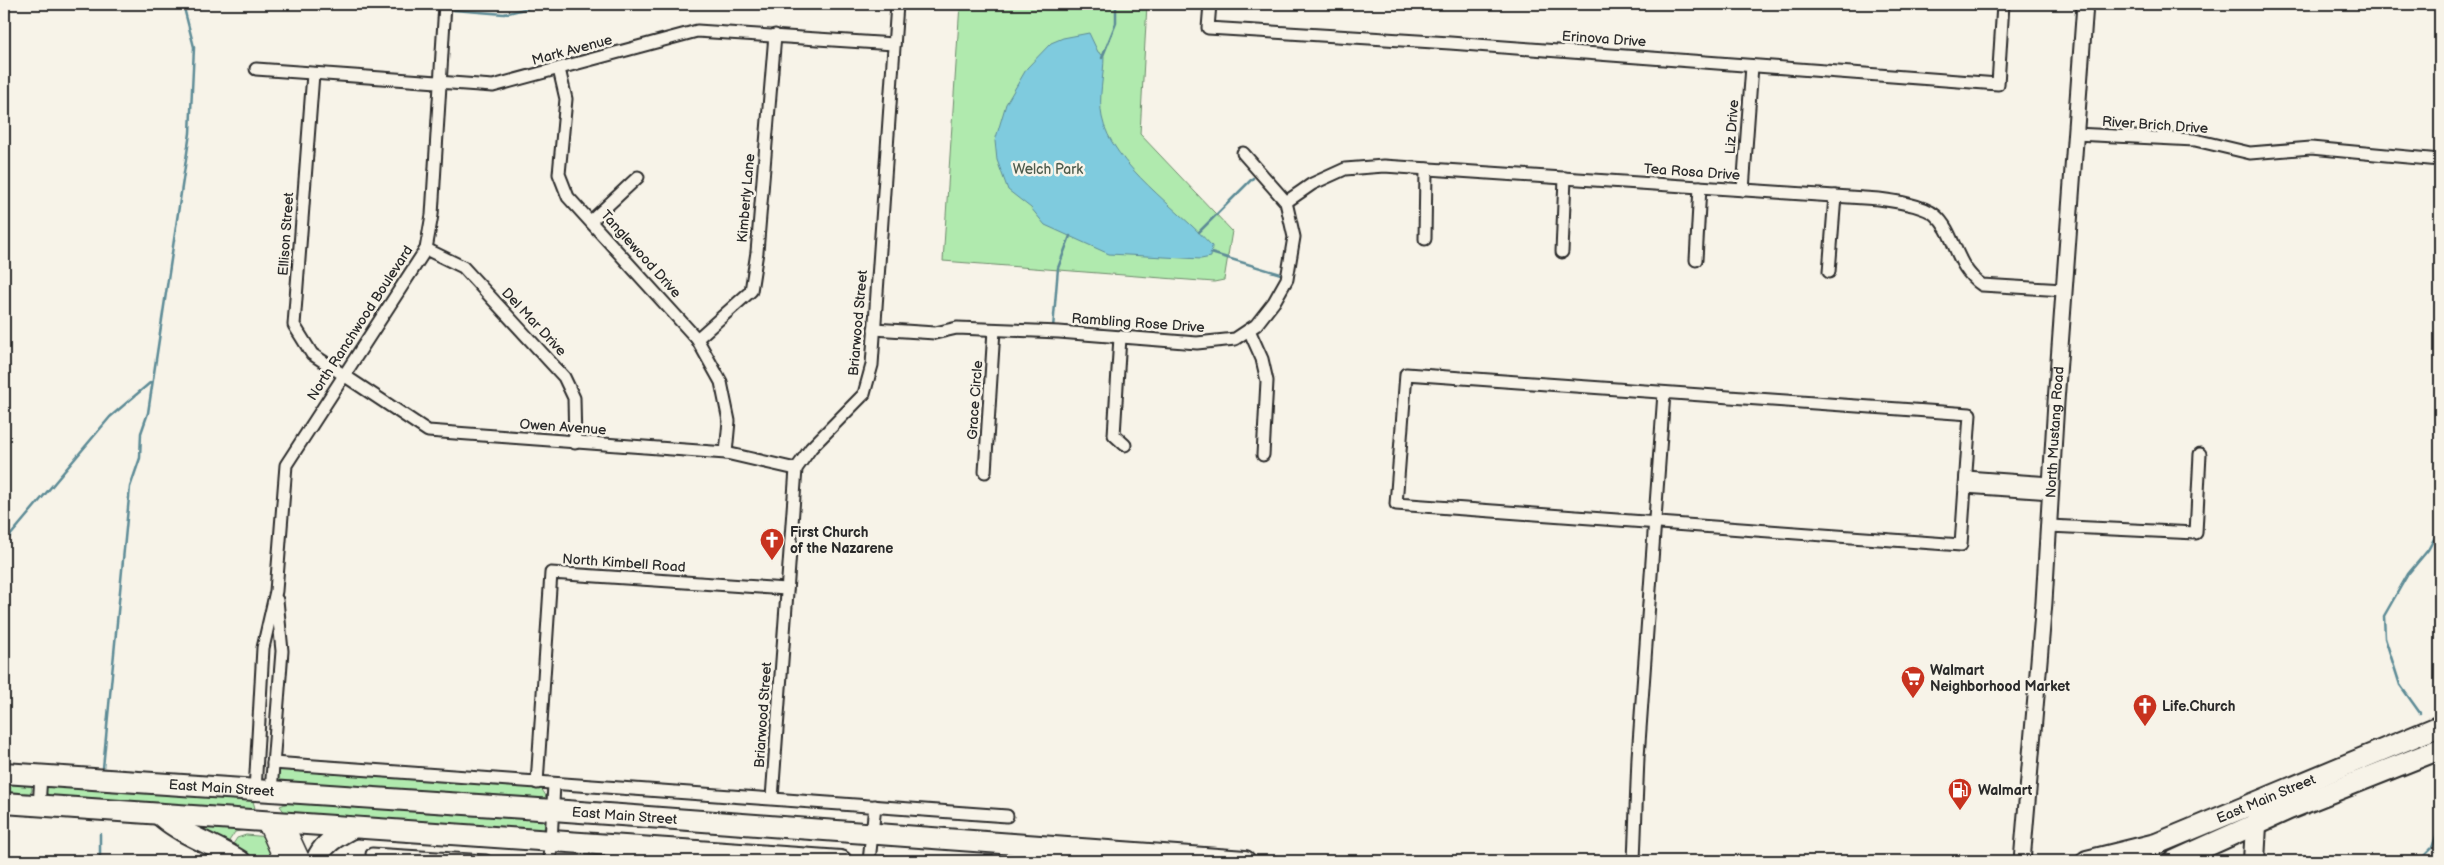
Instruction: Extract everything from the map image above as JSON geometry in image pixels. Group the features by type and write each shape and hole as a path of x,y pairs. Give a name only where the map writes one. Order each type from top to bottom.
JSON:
{"highway":[{"name":"East Main Street","path":"2287,800 2440,726"},
{"name":"East Main Street","path":"2087,861 2156,844 2440,749"},
{"name":"East Main Street","path":"4,773 553,810 1245,861"},
{"path":"263,791 275,823"},
{"path":"2253,861 2256,825 2262,811 2287,800"},
{"path":"2253,861 2264,835 2287,800"},
{"path":"4,803 161,816 352,828 550,852 840,861"},
{"path":"161,816 174,827 240,861"},
{"name":"East Main Street","path":"2174,861 2256,825"},
{"path":"316,861 321,849 326,844 352,828"},
{"path":"2208,846 2242,849 2253,861"}],"main road":[{"path":"275,823 284,861"},
{"path":"275,823 301,861"}],"street":[{"name":"North Ranchwood Boulevard","path":"263,791 260,708 262,653 276,591 286,465 426,249 432,215 446,4"},
{"name":"Briarwood Street","path":"772,798 796,469 811,448 864,394 871,370 897,4"},
{"name":"Erinova Drive","path":"1210,4 1208,28 1450,43 1998,84 2004,4"},
{"name":"North Mustang Road","path":"2022,861 2044,602 2085,4"},
{"name":"Mark Avenue","path":"256,69 493,86 559,70 697,31 894,44"},
{"name":"Kimberly Lane","path":"697,339 751,291 757,252 775,35"},
{"name":"Liz Drive","path":"1743,190 1752,66"},
{"name":"Tanglewood Drive","path":"559,70 566,99 559,174 568,196 697,339 721,382 729,421 726,453"},
{"name":"Ellison Street","path":"313,74 294,325 312,354 344,374"},
{"name":"River Brich Drive","path":"2075,134 2194,140 2250,152 2311,148 2440,160"},
{"name":"Rambling Rose Drive","path":"874,328 935,332 957,328 1197,343 1219,343 1235,339 1256,325 1274,302 1287,279 1294,236 1286,202 1243,153"},
{"name":"Tea Rosa Drive","path":"1286,202 1312,184 1345,169 1384,166 1835,196 1896,202 1934,213 1944,224 1958,258 1973,279 1982,285 2064,290"},
{"path":"1425,239 1426,169"},
{"path":"591,221 638,177"},
{"path":"1562,252 1565,178"},
{"path":"1696,260 1700,187"},
{"path":"1830,272 1835,196"},
{"name":"Del Mar Drive","path":"426,249 463,267 564,377 574,398 575,443"},
{"name":"Grace Circle","path":"985,472 994,330"},
{"path":"1249,330 1262,359 1267,381 1263,455"},
{"path":"1120,337 1114,435 1125,445"},
{"name":"Owen Avenue","path":"344,374 428,431 726,453 796,469"},
{"path":"1406,374 1970,414 1965,482 1961,545 1396,504 1406,374"},
{"path":"1634,861 1654,523 1664,392"},
{"path":"2048,526 2196,533 2200,454"},
{"path":"1965,482 2051,488"},
{"name":"North Kimbell Road","path":"537,783 551,573 787,589"},
{"name":"North Ranchwood Boulevard","path":"263,791 273,763 281,655 276,591"},
{"path":"262,653 281,655"},
{"path":"260,708 277,708"},
{"name":"East Main Street","path":"273,763 1007,816"},
{"path":"39,807 41,776"},
{"path":"550,852 554,784"},
{"path":"869,861 875,806"},
{"path":"372,854 486,861"}],"green space":[{"name":"Welch Park","path":"960,4 1147,4 1140,134 1232,231 1224,280 1214,282 943,261"},
{"path":"280,770 541,788 546,796 538,804 280,783 277,774"},
{"path":"4,777 31,783 32,790 30,795 4,798"},
{"path":"47,785 252,798 255,808 247,810 49,798 45,789"},
{"path":"288,803 341,806 374,803 541,817 545,825 543,831 288,817 280,806"},
{"path":"176,822 245,830 235,832 225,847"},
{"path":"246,835 269,837 280,861 247,861 230,849 237,838"}],"water":[{"path":"1089,33 1098,52 1104,56 1101,110 1108,135 1118,152 1132,169 1212,246 1211,257 1201,259 1109,254 1045,225 1031,208 1008,190 997,160 995,141 1006,104 1027,68 1051,43 1063,38"}],"waterway":[{"path":"103,768 130,487 140,458 141,433 148,413 190,133 194,47 183,4"},
{"path":"374,4 435,8"},
{"path":"454,10 504,14 545,4"},
{"path":"1102,58 1116,23 1116,4"},
{"path":"1199,232 1253,178"},
{"path":"1053,328 1058,268 1070,236"},
{"path":"1211,253 1284,275"},
{"path":"4,543 110,417 151,382"},
{"path":"2420,713 2400,685 2385,638 2384,616 2408,574 2428,550 2440,528"},
{"path":"2419,861 2432,848 2440,825"},
{"path":"100,834 100,861"}],"place":[{"name":"First Church of the Nazarene","path":"772,561"},
{"name":"Walmart Neighborhood Market","path":"1913,699"},
{"name":"Life.Church","path":"2145,727"},
{"name":"Walmart","path":"1960,811"}]}
